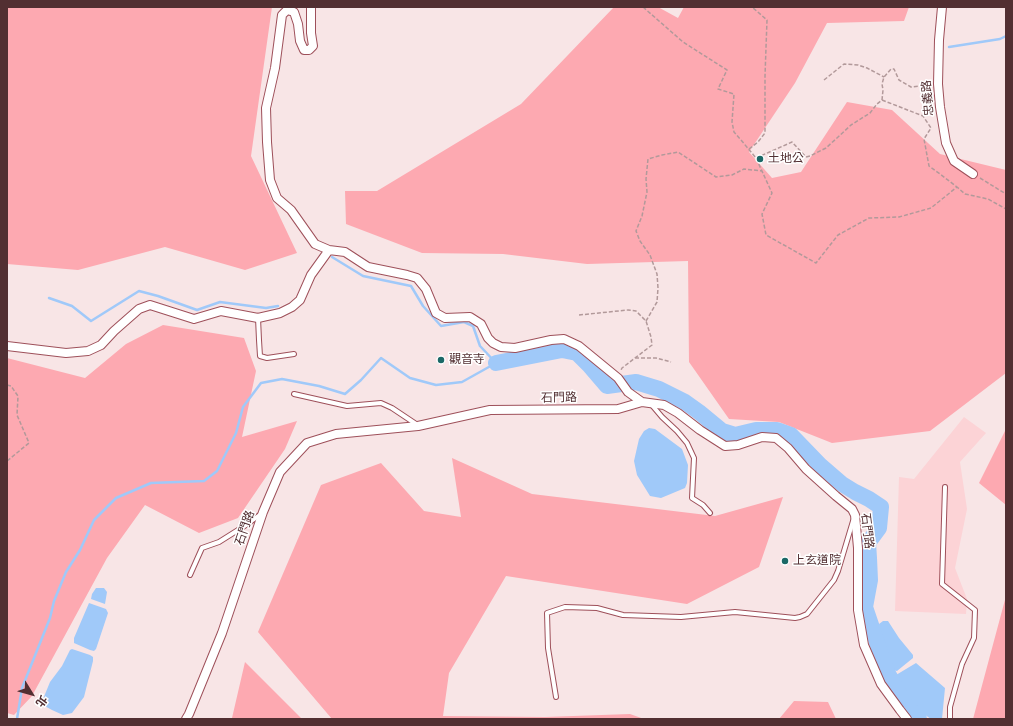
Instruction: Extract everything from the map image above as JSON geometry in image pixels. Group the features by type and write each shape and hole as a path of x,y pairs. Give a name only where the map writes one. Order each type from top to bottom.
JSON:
{"street":[{"path":"311,7 312,46 309,50 304,50 300,40 298,24 294,12 287,10 282,15 275,68 266,108 270,180 276,198 291,210 315,244 329,250 344,252 368,267 417,278 426,289 436,313 445,318 470,317 481,324 488,338 501,347 515,348 551,340 564,339 579,346 618,378 628,392 642,402"},
{"name":"忠義路","path":"942,7 938,51 938,84 946,143 954,162 973,174"},
{"path":"7,346 66,352 88,351 101,345 114,331 140,309 150,305 194,318 221,311 258,318 280,313 292,307 300,300 311,275 329,250"},
{"name":"石門路","path":"186,719 222,633 263,512 280,472 307,443 336,434 418,426 490,410 618,409 642,402 664,405 725,446 738,445 762,437 776,438 788,448 806,469 852,509 855,515 858,548 858,610 864,645 881,684 907,719"}],"lane":[{"path":"258,318 260,356 267,358 294,354"},
{"path":"294,394 347,406 380,403 392,408 418,426"},
{"path":"651,404 686,443 694,458 692,498 703,505 710,513"},
{"path":"945,487 942,584 975,610 974,638 962,664 950,707 950,719"},
{"path":"190,575 202,548 219,542 263,512"},
{"path":"556,697 548,648 547,613 565,607 597,608 623,615 681,617 736,612 800,618 807,614 834,580 855,515"}],"path":[{"path":"643,7 683,42 728,70 718,89 734,94 732,122 734,132 756,158 772,193 762,214 766,235 816,263 838,235 869,218 899,217 931,208 957,187"},
{"path":"749,149 758,142 765,133 767,20 752,7"},
{"path":"824,80 844,64 858,65 884,77"},
{"path":"756,158 792,142 806,157 826,148 851,125 870,113 882,100 882,84 884,77 891,69 894,69 899,80 911,87 938,84"},
{"path":"882,100 923,116 931,128 924,139 928,166 965,194 988,199 1006,209"},
{"path":"646,322 657,302 658,288 657,274 650,255 640,242 636,231 642,216 647,192 646,179 648,159 662,154 678,152 716,177 732,175 744,169 762,171"},
{"path":"973,174 1006,194"},
{"path":"579,314 628,310 636,311 646,322 652,344 622,368 618,378"},
{"path":"635,358 656,358 671,362"},
{"path":"7,385 11,386 18,396 17,416 29,443 7,461"}],"shaded area":[{"path":"7,7 272,7 251,156 297,253 245,270 165,247 78,270 7,264"},
{"path":"614,7 658,7 678,18 684,7 909,7 904,21 827,23 795,83 749,152 772,178 801,172 847,102 892,110 940,154 1006,170 1006,373 930,431 832,443 779,422 729,419 689,362 688,261 587,264 503,254 422,253 346,224 345,191 377,191 521,104"},
{"path":"163,325 244,338 256,371 242,437 297,421 285,449 238,518 199,533 145,505 107,558 32,696 14,715 7,713 7,358 85,378 126,344"},
{"path":"964,417 986,433 960,462 967,509 955,568 967,599 966,614 895,611 899,477 914,479"},
{"path":"1006,429 1006,505 979,483"},
{"path":"452,458 532,494 715,516 783,497 759,567 687,604 506,576 449,673 443,716 545,717 630,714 644,719 332,719 258,632 321,485 381,463 424,511 461,517"},
{"path":"1006,596 1006,719 973,719"},
{"path":"245,662 302,719 232,718"},
{"path":"794,701 828,702 836,719 779,719"}],"water":[{"path":"649,428 655,429 682,449 688,465 687,483 685,488 661,498 650,496 637,475 634,461 639,439 644,431"},
{"path":"96,588 104,588 107,592 105,604 91,599"},
{"path":"89,603 106,609 108,613 94,651 74,643 74,638"},
{"path":"883,621 888,621 899,638 913,655 913,658 897,671 892,670 886,660 880,636 879,624"},
{"path":"72,649 90,655 93,657 93,661 84,697 72,713 63,715 41,704 50,682"},
{"path":"916,663 945,688 942,719 931,719 918,710 901,689 895,677"}],"waterway":[{"path":"949,47 1000,39 1006,36"},
{"path":"17,719 22,688 50,618 54,601 66,572 80,550 94,520 116,498 151,483 204,481 217,471 236,433 243,407 261,383 282,379 319,386 345,394 361,380 381,358 410,378 436,385 462,382 496,363 480,346 473,326 464,322 441,326 423,306 411,286 363,276 332,257"},
{"path":"49,298 72,306 91,321 139,291 197,310 220,302 266,308 278,306"},
{"path":"496,363 562,350 577,353 607,386 636,382 659,389 685,402 722,431 735,435 756,430 777,430 791,435 820,465 842,484 881,507 879,528 868,543 870,580 865,607 887,672 906,706 919,719"}],"place":[{"name":"土地公","path":"760,159"},
{"name":"觀音寺","path":"441,360"},
{"name":"上玄道院","path":"785,561"}]}
